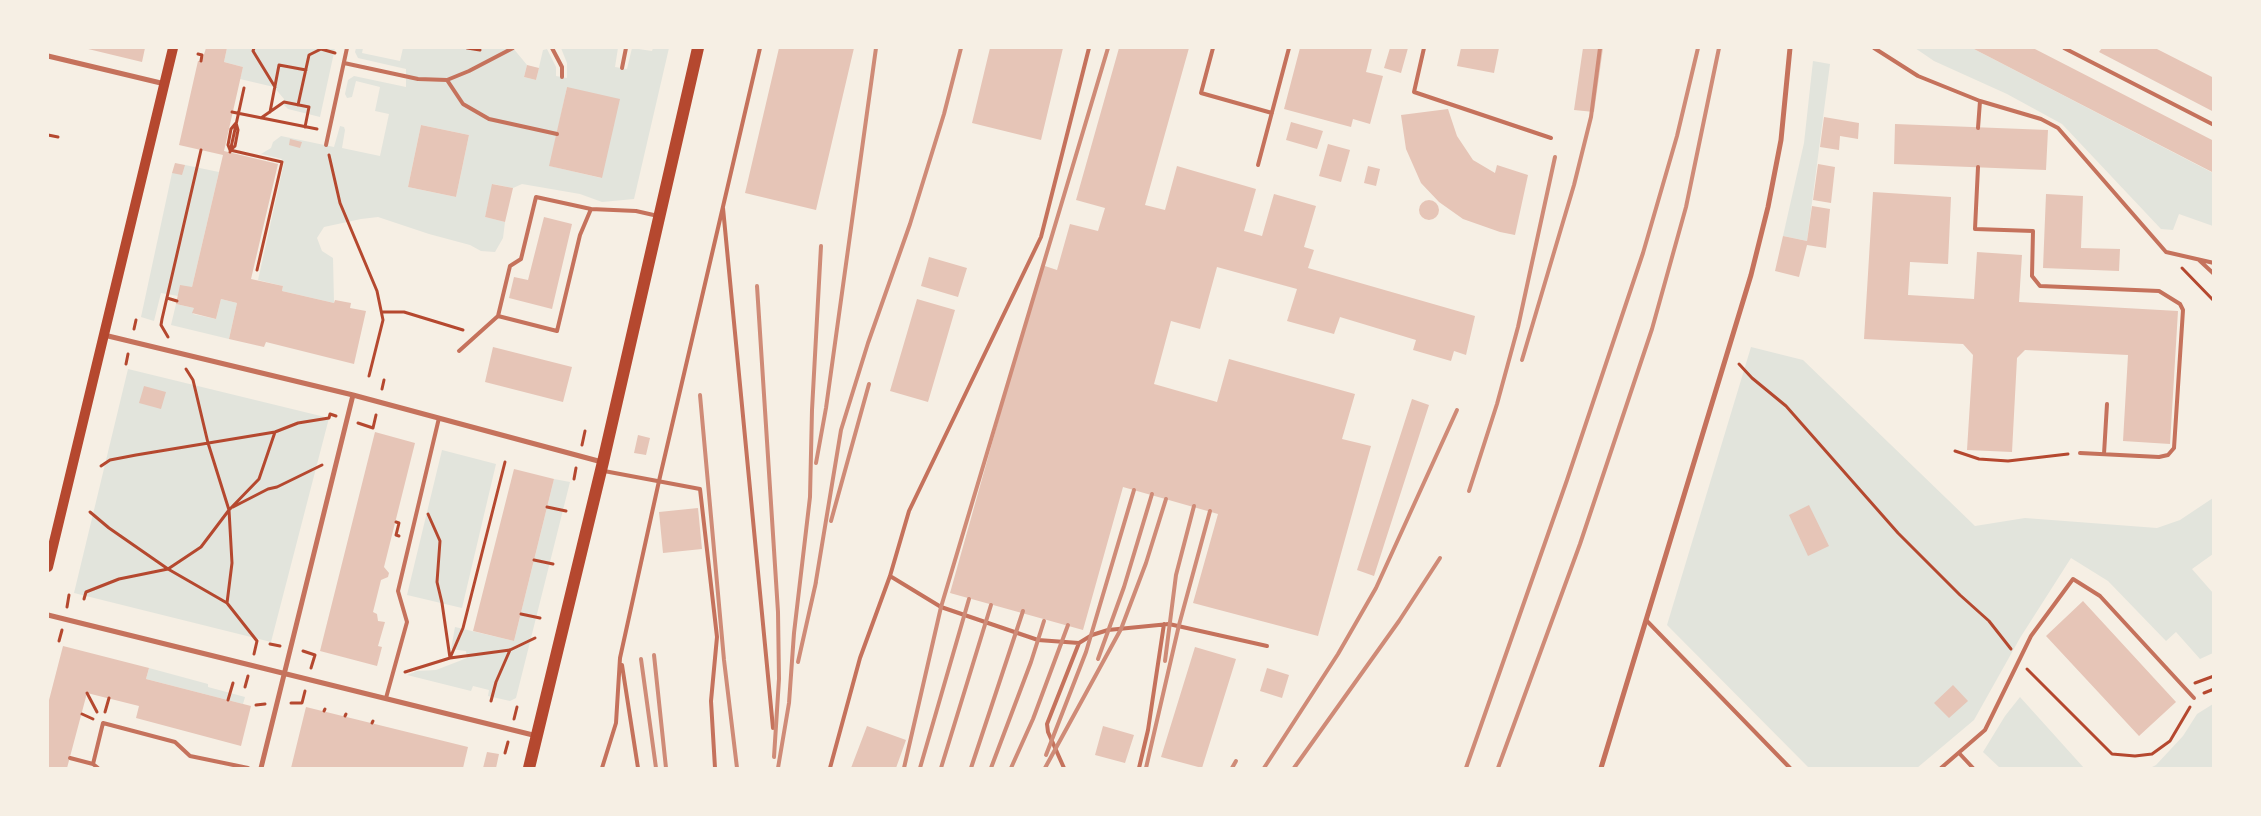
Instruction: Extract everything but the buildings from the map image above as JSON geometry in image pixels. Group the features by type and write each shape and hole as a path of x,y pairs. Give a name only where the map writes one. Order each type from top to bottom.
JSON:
{"main road":[{"path":"48,568 174,48"},
{"path":"529,768 602,466 698,48"}],"street":[{"path":"1601,768 1751,275 1768,207 1781,140 1790,48"},
{"path":"48,56 164,84"},
{"path":"104,335 352,395 439,418 602,466"},
{"path":"261,768 352,395"},
{"path":"48,615 537,736"}],"lane":[{"path":"326,145 347,48"},
{"path":"344,63 418,80 447,80 513,48"},
{"path":"552,48 562,67 562,77"},
{"path":"622,68 626,48"},
{"path":"602,768 616,723 620,658 722,203 760,48"},
{"path":"830,768 860,658 890,576 909,511 1041,237 1089,48"},
{"path":"1213,48 1201,93 1272,113"},
{"path":"1258,165 1289,48"},
{"path":"1424,48 1414,92 1551,138"},
{"path":"1874,48 1918,76 1980,102 2041,119 2058,128 2166,252 2214,263"},
{"path":"2064,48 2214,125"},
{"path":"447,80 463,104 489,119 557,134"},
{"path":"1978,128 1980,102"},
{"path":"1978,167 1975,229 2033,231 2032,276 2040,286 2159,291 2180,304 2183,310 2174,448 2168,455 2159,457 2080,453"},
{"path":"459,351 498,316 510,266 521,259 536,197 590,209 636,211 658,216"},
{"path":"722,203 773,728"},
{"path":"498,316 557,331 580,235 590,209"},
{"path":"2199,260 2214,274"},
{"path":"2104,454 2108,404"},
{"path":"386,698 407,622 398,591 439,418"},
{"path":"602,466 659,481 700,489 717,637 711,701 714,768"},
{"path":"890,576 941,607 964,616 1038,640 1079,644"},
{"path":"1941,768 1985,730 2032,636 2073,579 2100,596 2194,698"},
{"path":"1646,620 1790,768"},
{"path":"1139,768 1148,730 1164,624"},
{"path":"1064,768 1048,732 1047,724 1079,644 1092,635 1108,630 1179,624 1267,646"},
{"path":"620,658 638,768"},
{"path":"93,764 103,723 175,742 190,756 248,768"},
{"path":"1959,753 1973,768"},
{"path":"70,758 93,764 98,768"}],"path":[{"path":"254,48 253,52 275,88"},
{"path":"298,105 309,55 321,49"},
{"path":"198,54 202,55 201,61"},
{"path":"270,112 279,65 306,70"},
{"path":"244,88 230,151 282,162 257,270"},
{"path":"261,118 284,102 310,107 305,127"},
{"path":"232,112 330,132"},
{"path":"48,135 58,137"},
{"path":"326,145 340,204 377,291 382,312 383,320 369,376"},
{"path":"201,150 161,325 193,380 208,443 229,510 232,563 227,603"},
{"path":"2166,252 2214,301"},
{"path":"167,298 177,300"},
{"path":"382,312 404,312 444,323 477,336"},
{"path":"1739,364 1752,378 1786,406 1898,533 1989,621 2020,661 2112,754 2135,756 2152,754 2170,741 2187,715 2194,698"},
{"path":"101,466 110,460 276,432 298,423 329,418 330,414"},
{"path":"84,599 86,592 119,579 168,569 201,546 229,510 259,479 276,432"},
{"path":"1955,451 1979,459 2008,461 2080,453"},
{"path":"229,510 268,489 277,487 336,459"},
{"path":"450,658 463,628 505,462"},
{"path":"419,502 432,520 440,541 437,582 450,658"},
{"path":"547,507 566,511"},
{"path":"90,512 109,528 168,569 227,603 257,641"},
{"path":"396,522 399,522 396,535"},
{"path":"534,560 553,564"},
{"path":"520,614 540,618"},
{"path":"393,676 450,658 510,650 535,638"},
{"path":"491,701 496,682 510,650"},
{"path":"228,700 233,683"},
{"path":"88,693 103,723"}],"shaded area":[{"path":"227,48 335,48 320,117 288,109 284,105 284,99 274,87 240,79 243,67 224,62"},
{"path":"356,48 363,48 362,53 400,61 403,48 513,48 527,65 524,77 536,80 543,50 547,49 556,67 556,76 567,78 567,63 561,48 618,48 615,67 627,69 632,48 652,51 653,48 669,48 634,199 602,202 580,194 522,184 513,188 493,184 485,217 505,222 503,238 495,252 481,251 470,245 378,217 361,219 324,227 317,238 322,251 333,258 334,303 282,291 283,286 258,280 284,163 282,159 261,154 271,148 273,142 281,136 334,147 340,126 344,127 345,130 342,148 380,156 389,114 375,111 380,87 356,81 352,97 347,98 345,94 348,80 354,76 406,87 406,69 358,58 355,52","holes":["567,87 602,178 550,166","421,125 469,135 456,197 408,187"]},
{"path":"1915,48 1972,48 2213,173 2213,226 2179,214 2173,230 2161,229 2062,124 2007,94 1934,61"},
{"path":"1813,61 1830,64 1807,241 1783,236 1804,143"},
{"path":"185,165 219,172 192,287 178,296 161,293 154,321 141,317 172,173"},
{"path":"221,299 237,303 229,339 171,325 176,304 194,308 193,314 216,319"},
{"path":"1751,347 1803,360 1975,526 2025,518 2157,528 2180,520 2213,498 2213,554 2192,569 2213,593 2213,653 2200,659 2176,632 2166,641 2108,581 2071,558 2020,638 1974,720 1917,768 1809,768 1667,625"},
{"path":"128,369 329,418 271,642 74,593"},
{"path":"442,450 496,464 462,608 407,595"},
{"path":"554,479 570,482 516,698 510,701 488,696 489,690 473,686 471,691 407,675 417,671 436,670 467,658 466,651 451,649 455,627 514,641"},
{"path":"149,668 208,684 208,687 245,697 243,704 146,679"},
{"path":"2020,697 2084,768 2000,768 1983,752 2005,716"},
{"path":"2213,704 2213,768 2150,768 2156,765 2183,736 2197,714"}],"railway":[{"path":"816,463 826,408 876,48"},
{"path":"815,587 841,430 868,343 910,224 944,114 961,48"},
{"path":"904,768 941,607 1108,48"},
{"path":"1522,360 1574,185 1591,117 1600,48"},
{"path":"1466,768 1567,480 1643,253 1677,136 1698,48"},
{"path":"1498,768 1580,544 1652,329 1686,207 1719,48"},
{"path":"1469,491 1497,404 1518,327 1555,157"},
{"path":"778,768 789,703 794,633 810,497 812,410 821,246"},
{"path":"757,286 778,612 779,679 774,757"},
{"path":"831,521 869,384"},
{"path":"700,395 724,660 737,768"},
{"path":"1264,768 1338,654 1376,588 1457,410"},
{"path":"1046,755 1086,652 1134,490"},
{"path":"1098,659 1124,587 1152,494"},
{"path":"1045,768 1121,629 1146,563 1166,499"},
{"path":"1165,661 1176,575 1194,506"},
{"path":"1146,768 1179,625 1210,511"},
{"path":"1294,768 1399,621 1440,558"},
{"path":"798,662 816,582"},
{"path":"920,768 969,599"},
{"path":"941,768 991,605"},
{"path":"971,768 1023,611"},
{"path":"991,768 1031,662 1044,621"},
{"path":"1011,768 1033,719 1068,625"},
{"path":"654,655 666,768"},
{"path":"641,659 656,768"},
{"path":"1232,768 1236,761"}]}
